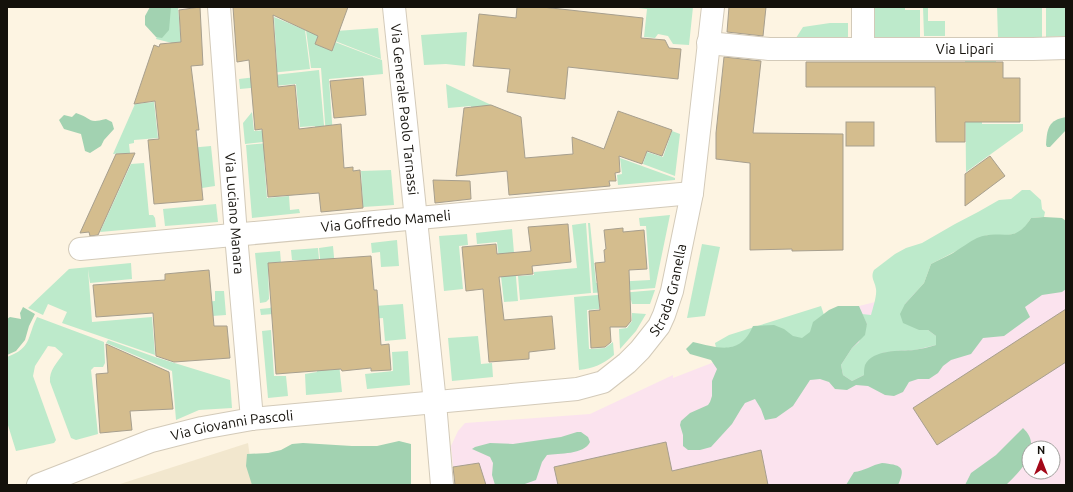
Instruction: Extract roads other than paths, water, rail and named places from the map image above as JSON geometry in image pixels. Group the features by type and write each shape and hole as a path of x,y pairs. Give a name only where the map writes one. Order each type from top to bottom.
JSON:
{"street":[{"name":"Via Luciano Manara","path":"219,7 236,235 252,419"},
{"name":"Via Generale Paolo Tarnassi","path":"394,7 435,403 442,485"},
{"name":"Strada Granella","path":"435,403 577,389 603,382 627,363 640,350 659,326 672,291 692,193 713,7"},
{"path":"863,7 863,49"},
{"name":"Via Lipari","path":"708,43 769,49 1066,48"},
{"name":"Via Goffredo Mameli","path":"80,249 692,193"},
{"name":"Via Giovanni Pascoli","path":"38,485 152,441 202,428 252,419 435,403"}]}
